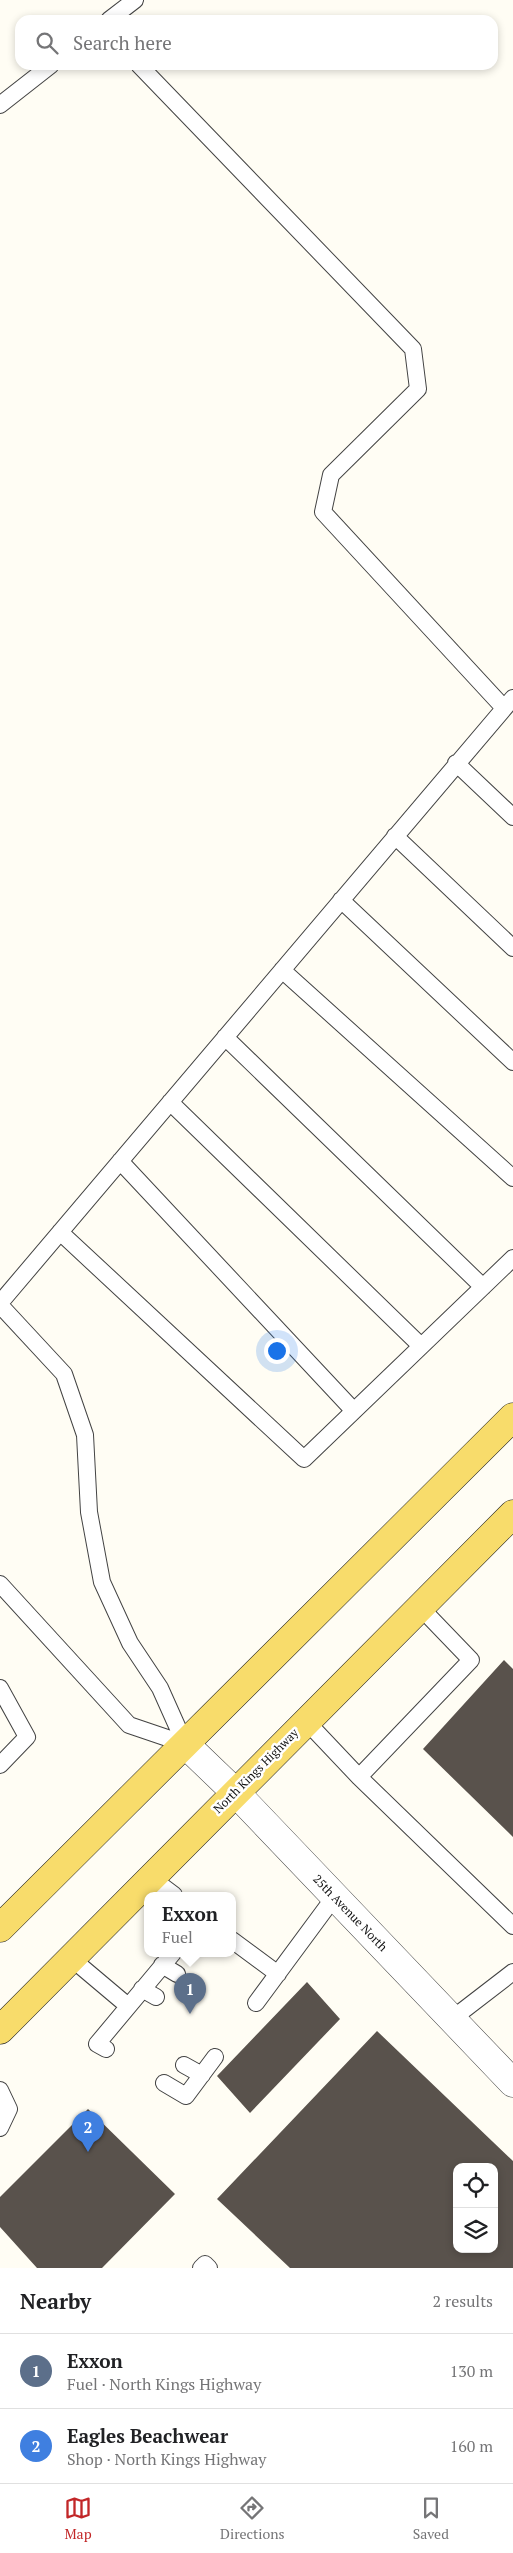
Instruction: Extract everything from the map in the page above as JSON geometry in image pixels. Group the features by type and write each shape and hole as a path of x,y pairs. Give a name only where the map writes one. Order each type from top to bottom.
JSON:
{"main road":[{"path":"0,1928 513,1417"},
{"name":"North Kings Highway","path":"0,2030 513,1514"}],"street":[{"name":"25th Avenue North","path":"185,1744 235,1792 513,2083"}],"lane":[{"path":"116,15 135,0"},
{"path":"0,105 45,70"},
{"path":"144,70 414,348 418,389 331,475 323,512 508,703 0,1304 64,1374 85,1435 89,1512 102,1582 130,1643 160,1688 185,1744"},
{"path":"456,763 513,817"},
{"path":"395,836 513,948"},
{"path":"341,900 513,1062"},
{"path":"282,970 513,1178"},
{"path":"225,1037 483,1287"},
{"path":"170,1102 421,1346"},
{"path":"120,1161 354,1411"},
{"path":"60,1232 304,1459 513,1258"},
{"path":"0,1584 129,1725 185,1744"},
{"path":"359,1777 471,1660 420,1607"},
{"path":"0,1688 27,1737 0,1766"},
{"path":"306,1721 359,1777 513,1926"},
{"path":"150,1877 170,1892"},
{"path":"256,2003 335,1896"},
{"path":"236,1943 278,1974"},
{"path":"71,1958 128,2006"},
{"path":"106,2049 97,2044 118,2027 128,2006 149,1993 168,1959 177,1974"},
{"path":"452,2020 513,1972"},
{"path":"164,2083 186,2096 214,2057"},
{"path":"184,2065 202,2075"},
{"path":"0,2090 9,2109 0,2128"},
{"path":"201,2268 205,2264 209,2268"}],"building":[{"path":"504,1660 513,1669 513,1837 423,1749"},
{"path":"307,1982 340,2019 250,2113 217,2076"},
{"path":"377,2031 513,2161 513,2268 290,2268 217,2199"},
{"path":"88,2109 175,2194 102,2268 37,2268 0,2227 0,2197"}],"place":[{"name":"Exxon","path":"190,2014"},
{"name":"Eagles Beachwear","path":"88,2152"}]}
